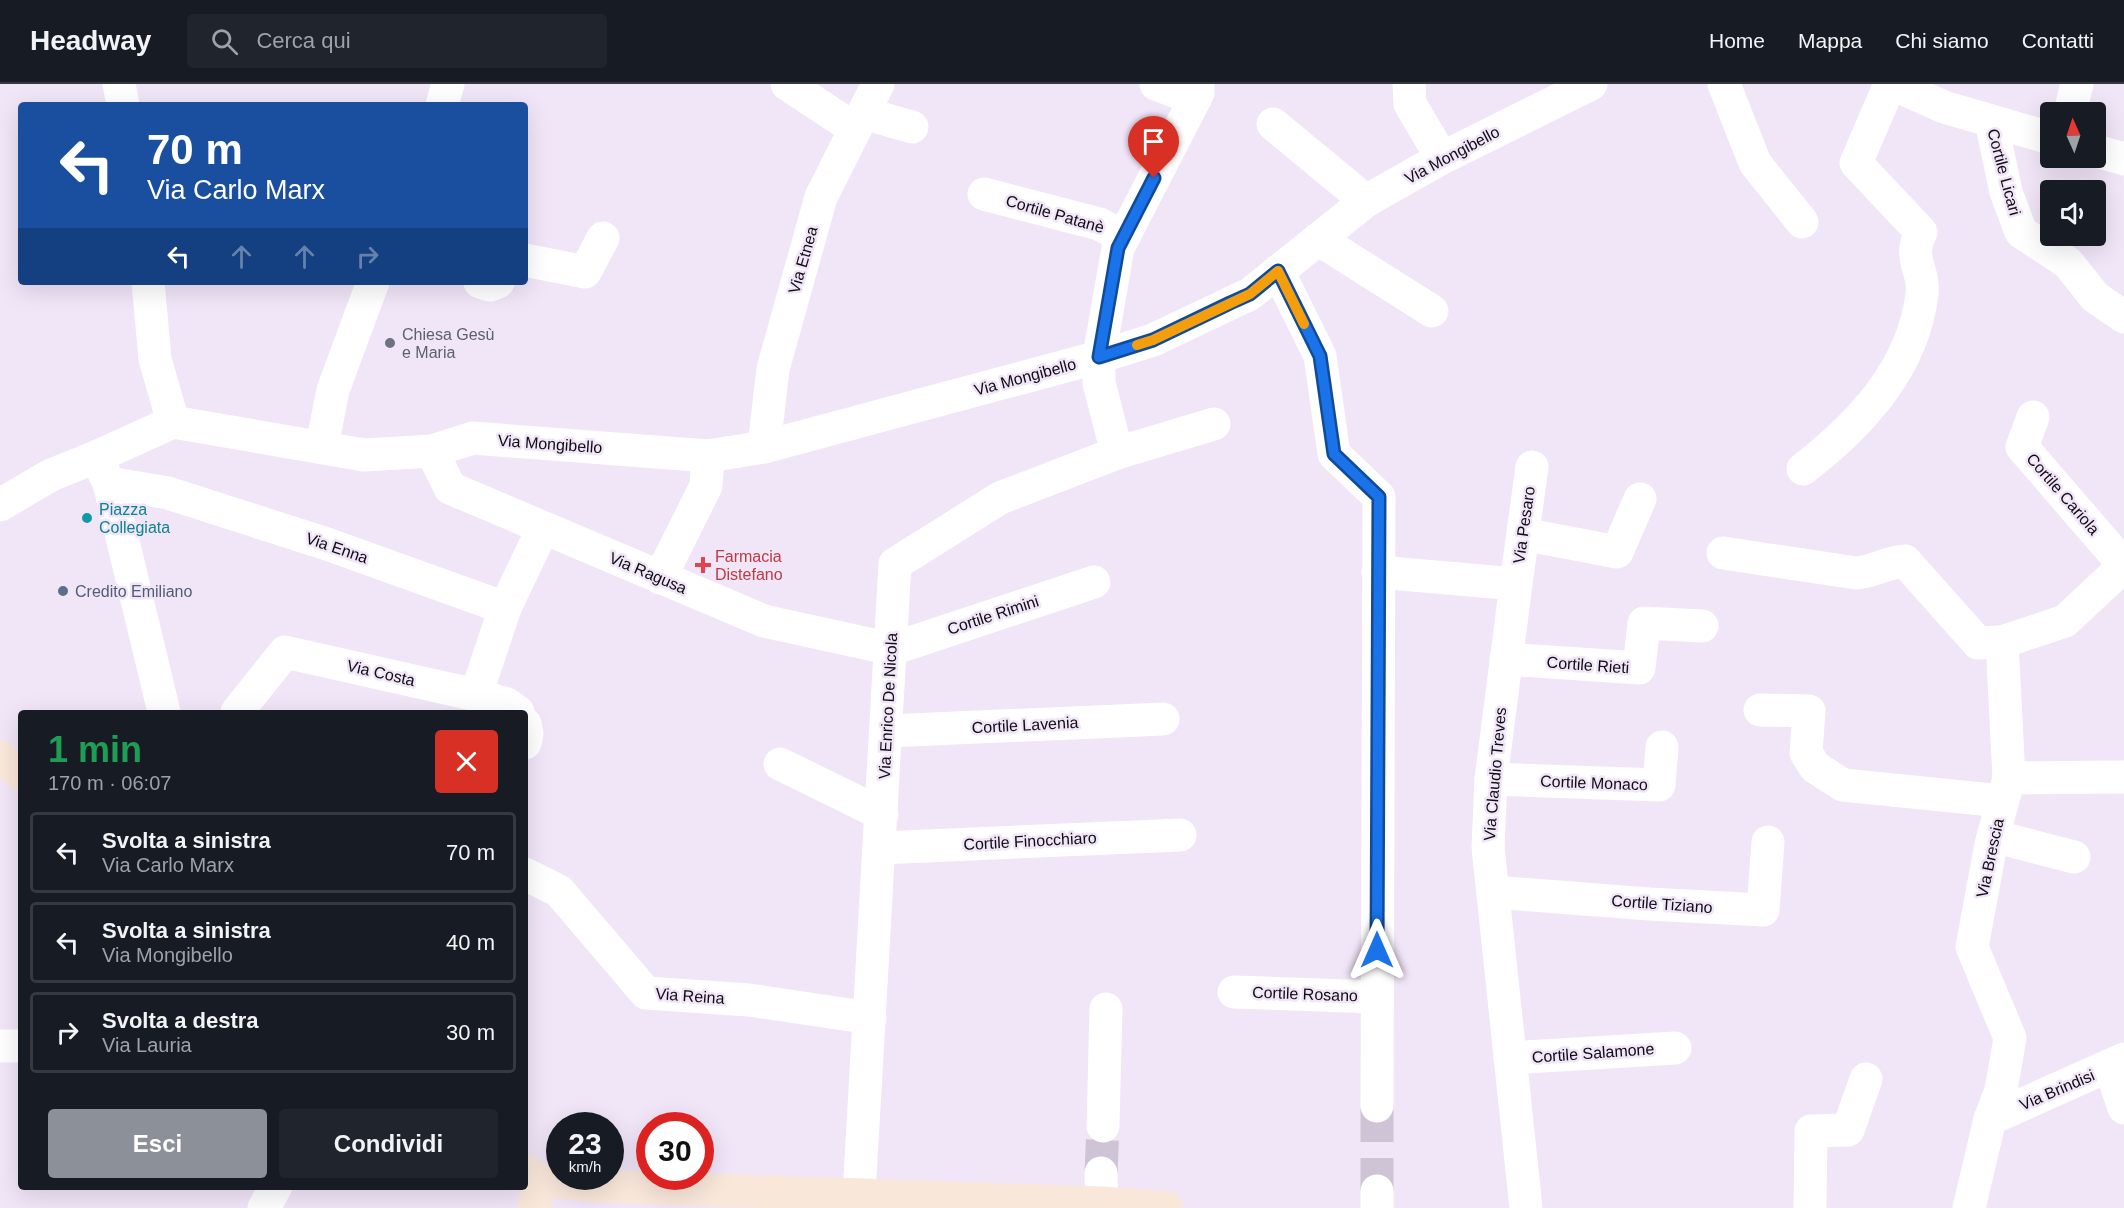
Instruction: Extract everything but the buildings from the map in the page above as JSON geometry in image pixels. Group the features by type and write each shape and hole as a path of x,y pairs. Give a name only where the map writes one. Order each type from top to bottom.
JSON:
{"street":[{"path":"119,84 122,102"},
{"path":"443,102 448,84"},
{"path":"787,84 859,121 912,127"},
{"name":"Via Etnea","path":"764,447 773,369 821,197 878,84"},
{"path":"1156,84 1202,90 1118,248 1099,357 1099,384 1117,453 1214,424"},
{"path":"1408,84 1410,104 1442,158"},
{"name":"Via Mongibello","path":"173,422 364,454 432,451 473,438 708,456 764,447 1099,357 1153,340 1250,294 1366,201 1442,158 1591,84"},
{"path":"1724,84 1755,163 1802,222"},
{"path":"2072,102 2077,84"},
{"path":"1803,469 1839,441 1873,404 1912,341 1923,291 1914,247 1921,232 1856,163 1900,86 1944,107 2040,135"},
{"name":"Cortile Licari","path":"1991,121 2006,192 2021,232 2068,263 2095,297 2124,317"},
{"path":"1273,124 1366,201"},
{"path":"2106,153 2124,159"},
{"name":"Cortile Patanè","path":"984,194 1099,224 1124,237"},
{"path":"528,261 585,272 603,238"},
{"path":"1318,239 1432,311"},
{"path":"1278,271 1320,356 1334,454 1379,497 1377,1106"},
{"path":"2,500 51,475 103,470 173,422 155,359 148,285"},
{"path":"322,446 333,390 372,285"},
{"name":"Cortile Cariola","path":"2033,417 2022,447 2124,566"},
{"name":"Via Ragusa","path":"432,451 450,489 764,621 892,649"},
{"name":"Via Enrico De Nicola","path":"859,1195 892,649 895,564 1000,498 1117,453"},
{"path":"660,578 706,486 708,456"},
{"name":"Via Pesaro","path":"1516,584 1532,466"},
{"path":"103,470 163,710"},
{"name":"Via Enna","path":"103,470 327,544 505,608"},
{"path":"1523,534 1617,552 1640,499"},
{"path":"476,695 505,608 543,528"},
{"path":"1723,553 1856,573 1870,572 1891,562 1905,561 1978,643 2002,642 2065,621 2124,566"},
{"path":"1378,572 1516,584"},
{"name":"Cortile Rimini","path":"892,649 1094,582"},
{"name":"Via Claudio Treves","path":"1516,584 1491,779 1488,848 1526,1208"},
{"name":"Cortile Rieti","path":"1506,659 1639,668 1644,623 1702,626"},
{"name":"Via Brescia","path":"1969,1208 1990,1119 2001,1090 2010,1038 1972,947 1993,836 2006,789 2002,642"},
{"name":"Via Costa","path":"239,710 285,652 476,695 507,704 515,710"},
{"path":"1760,710 1809,711 1806,753 1815,767 1843,785 2006,789 2124,777"},
{"name":"Cortile Lavenia","path":"887,731 1163,719"},
{"name":"Cortile Monaco","path":"1491,779 1659,785 1662,747"},
{"path":"0,757 18,773"},
{"path":"780,764 882,814"},
{"name":"Cortile Finocchiaro","path":"880,848 1180,835"},
{"path":"1993,836 2074,857"},
{"name":"Cortile Tiziano","path":"1493,892 1763,910 1768,842"},
{"name":"Via Reina","path":"528,875 560,891 646,993 749,1000 870,1018"},
{"name":"Cortile Rosano","path":"1234,992 1377,997"},
{"path":"1103,1126 1106,1009"},
{"path":"0,1046 18,1046"},
{"name":"Cortile Salamone","path":"1510,1059 1675,1048"},
{"path":"2117,1063 2124,1108"},
{"name":"Via Brindisi","path":"1990,1119 2117,1063"},
{"path":"1810,1208 1812,1131 1848,1130 1866,1079"},
{"path":"533,1186 859,1195 1111,1197 1167,1208"},
{"path":"264,1208 274,1190"}],"tunnel":[{"path":"1377,1106 1377,1191"},
{"path":"1101,1173 1103,1126"}],"slow traffic":[{"path":"1137,345 1153,340 1250,294 1278,271 1304,324"}],"place":[{"name":"Chiesa Gesù e Maria","path":"390,343"},
{"name":"Piazza Collegiata","path":"87,518"},
{"name":"Farmacia Distefano","path":"703,565"},
{"name":"Credito Emiliano","path":"63,591"}],"route":[{"path":"1154,178 1118,248 1099,357 1153,340 1250,294 1278,271 1320,356 1334,454 1379,497 1377,950"}]}
